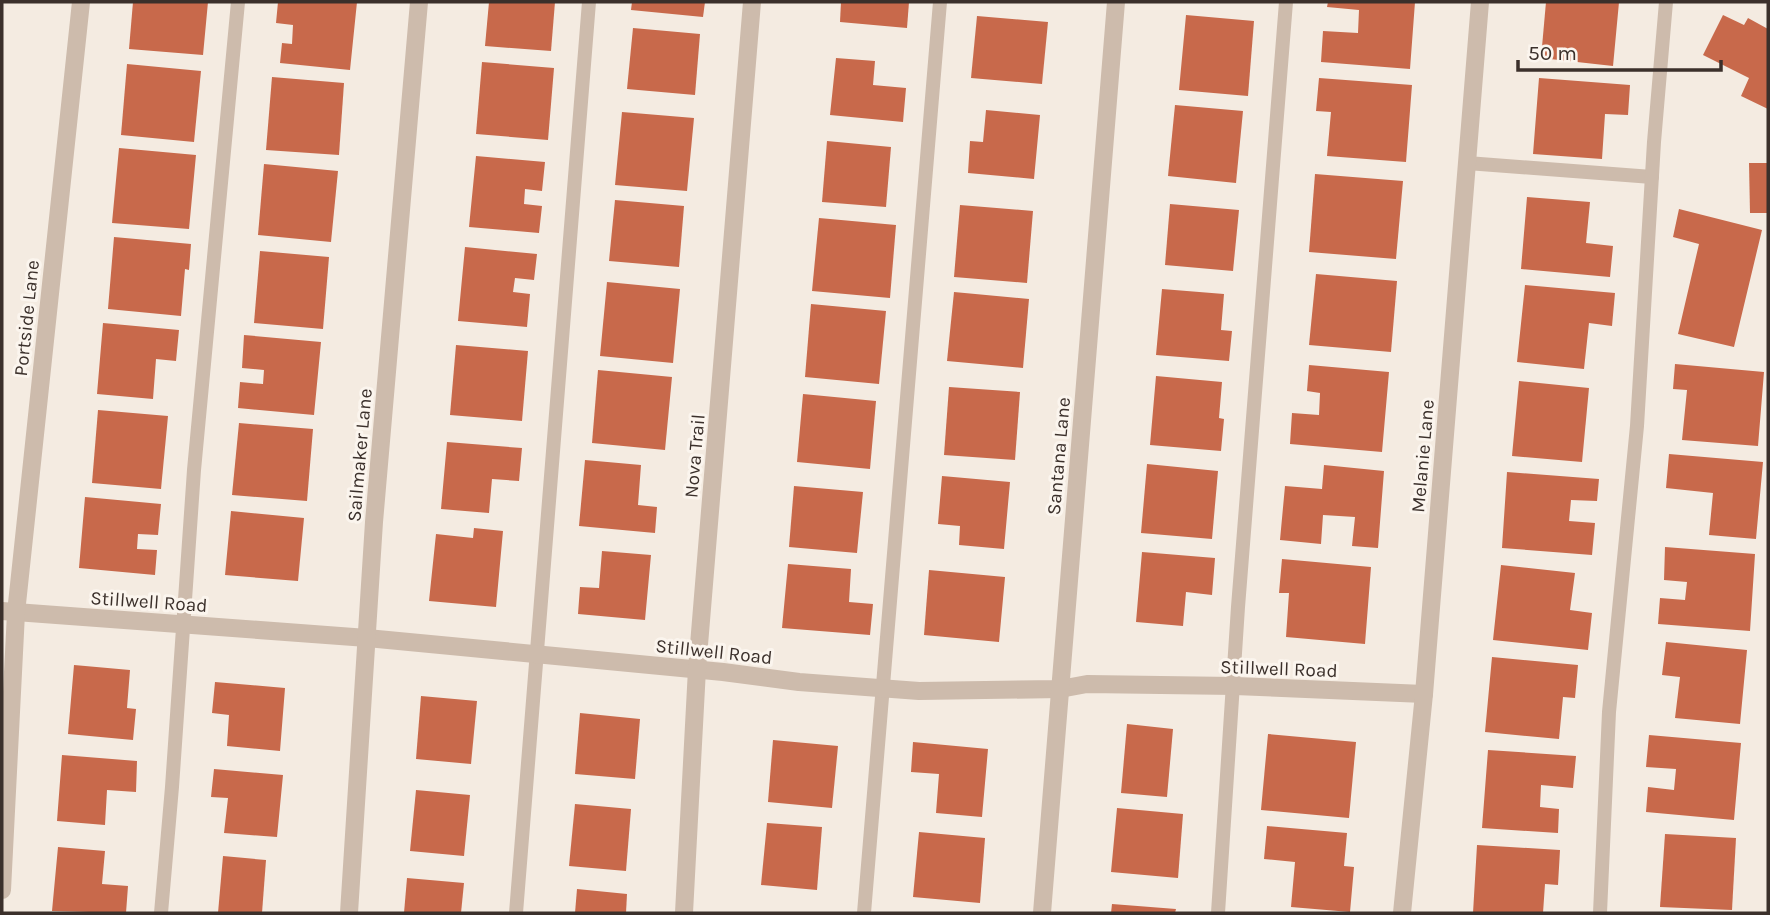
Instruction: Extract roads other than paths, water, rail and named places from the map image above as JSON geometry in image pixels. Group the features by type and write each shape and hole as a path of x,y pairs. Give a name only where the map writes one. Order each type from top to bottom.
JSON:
{"street":[{"name":"Portside Lane","path":"2,890 9,612 81,2"},
{"name":"Sailmaker Lane","path":"349,913 374,522 419,2"},
{"name":"Nova Trail","path":"684,913 697,669 752,2"},
{"name":"Santana Lane","path":"1042,913 1116,2"},
{"name":"Melanie Lane","path":"1402,913 1424,694 1480,2"},
{"name":"Stillwell Road","path":"9,612 367,638 697,669 799,682 919,691 1060,688 1087,684 1235,686 1424,694"}],"lane":[{"path":"161,913 194,470 238,2"},
{"path":"516,913 589,2"},
{"path":"864,913 940,2"},
{"path":"1218,913 1235,686 1238,607 1286,2"},
{"path":"1600,913 1609,712 1637,426 1666,2"},
{"path":"1467,163 1652,177"}]}
